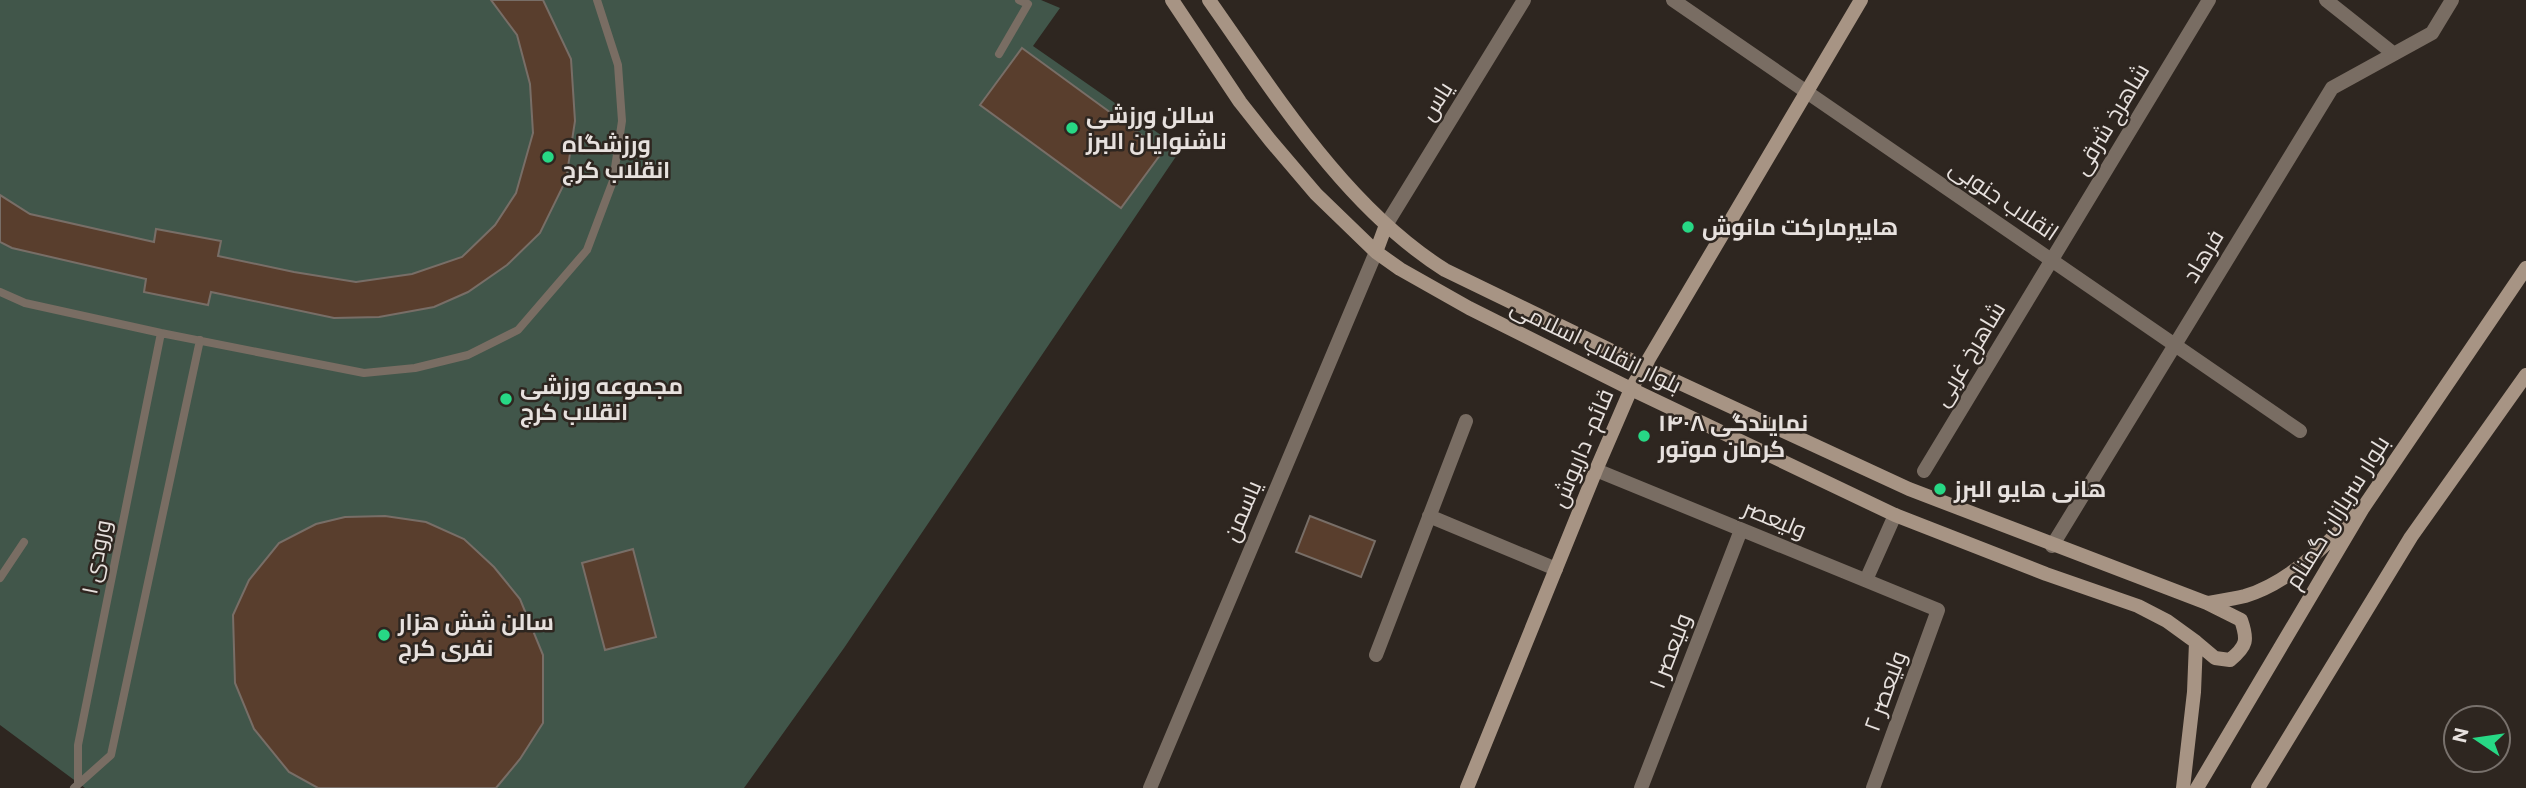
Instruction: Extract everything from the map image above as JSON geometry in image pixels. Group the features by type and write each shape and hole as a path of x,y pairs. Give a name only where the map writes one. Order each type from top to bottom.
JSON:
{"main road":[{"name":"بلوار انقلاب اسلامی","path":"1172,0 1240,103 1270,140 1317,194 1376,252 1400,269 1469,308 1631,390 1895,515 2046,574 2138,606 2167,621 2216,658 2230,660 2243,649 2246,635 2241,620 2207,603 2052,546 1909,489 1643,366 1445,270 1418,253 1386,225 1329,163 1285,109 1209,0"},
{"name":"قائم - داریوش","path":"1467,788 1596,470 1643,366 1861,0"},
{"path":"1376,252 1386,225"},
{"name":"بلوار سربازان گمنام","path":"2197,788 2363,508 2526,268"},
{"path":"2258,788 2411,537 2526,375"},
{"path":"2207,603 2246,596 2275,582 2315,554 2363,508"},
{"path":"2183,788 2190,734 2196,642"}],"street":[{"name":"یاس","path":"1386,225 1524,0"},
{"name":"انقلاب جنوبی","path":"1673,0 2300,431"},
{"name":"شاهرخ شرقی","path":"2052,261 2209,0"},
{"path":"2326,0 2394,54"},
{"name":"فرهاد","path":"2052,546 2332,88 2432,33 2452,0"},
{"name":"یاسمن","path":"1150,788 1376,252"},
{"name":"شاهرخ غربی","path":"1924,471 2052,261"},
{"path":"1376,655 1466,421"},
{"name":"ولیعصر","path":"1596,470 1938,610"},
{"path":"1866,580 1895,515"},
{"path":"1429,516 1556,569"},
{"name":"ولیعصر ۱","path":"1641,788 1741,530"},
{"name":"ولیعصر ۲","path":"1873,788 1938,610"}],"lane":[{"path":"0,292 25,303 364,373 415,368 468,355 518,330 587,250 613,181 622,121 618,65 597,0"},
{"path":"999,54 1028,4 1019,0"},
{"name":"ورودی ۱","path":"76,785 78,745 161,333"},
{"path":"76,785 111,755 200,340"},
{"path":"0,578 24,542"}],"green space":[{"name":"مجموعه ورزشی انقلاب کرج","path":"0,0 1041,0 1060,8 1033,46 1181,149 844,648 744,788 85,788 0,725"}],"building":[{"name":"ورزشگاه انقلاب کرج","path":"491,0 543,0 571,59 575,121 566,180 540,233 507,265 468,292 434,307 379,317 334,318 211,292 208,305 144,292 146,279 12,248 0,242 0,195 30,214 154,242 156,229 221,241 218,256 356,282 412,274 462,257 495,225 516,193 533,133 530,84 517,35"},
{"name":"سالن ورزشی ناشنوایان البرز","path":"1022,48 1163,151 1121,208 980,105"},
{"name":"سالن شش هزار نفری کرج","path":"385,516 426,522 464,539 494,567 520,599 543,655 543,723 520,759 496,788 318,788 289,772 254,729 235,683 233,615 249,580 279,543 316,524 345,517"},
{"path":"1310,516 1375,541 1361,577 1296,552"},
{"path":"633,549 656,637 605,650 582,563"}],"place":[{"name":"سالن ورزشی ناشنوایان البرز","path":"1072,128"},
{"name":"ورزشگاه انقلاب کرج","path":"548,157"},
{"name":"هایپرمارکت مانوش","path":"1688,227"},
{"name":"مجموعه ورزشی انقلاب کرج","path":"506,399"},
{"name":"نمایندگی ۱۴۰۸ کرمان موتور","path":"1644,436"},
{"name":"هانی هایو البرز","path":"1940,489"},
{"name":"سالن شش هزار نفری کرج","path":"384,635"}]}
